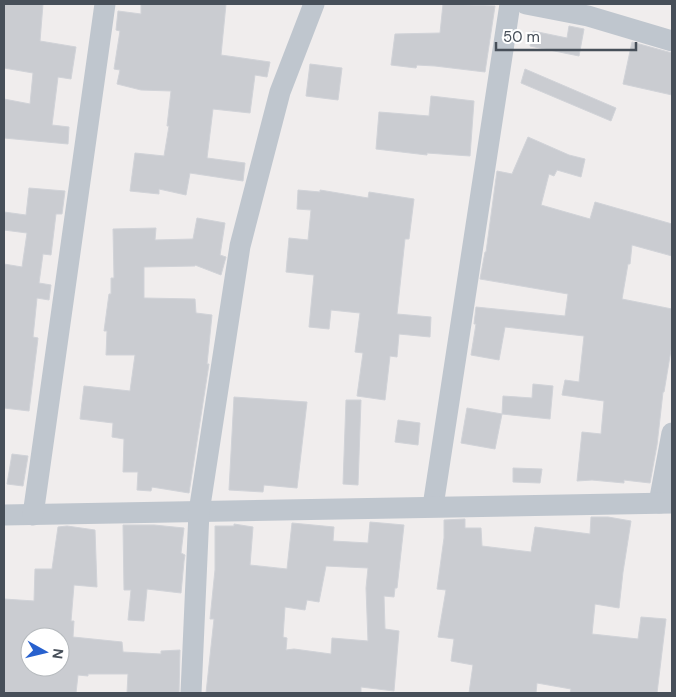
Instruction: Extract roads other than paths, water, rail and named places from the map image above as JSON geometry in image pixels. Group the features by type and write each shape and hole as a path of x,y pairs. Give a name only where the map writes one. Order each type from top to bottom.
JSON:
{"street":[{"path":"33,515 104,4"},
{"path":"191,693 199,512 240,246 280,92 314,4"},
{"path":"433,506 510,4"},
{"path":"526,4 588,16 672,41"},
{"path":"4,515 666,503 672,433"}]}
